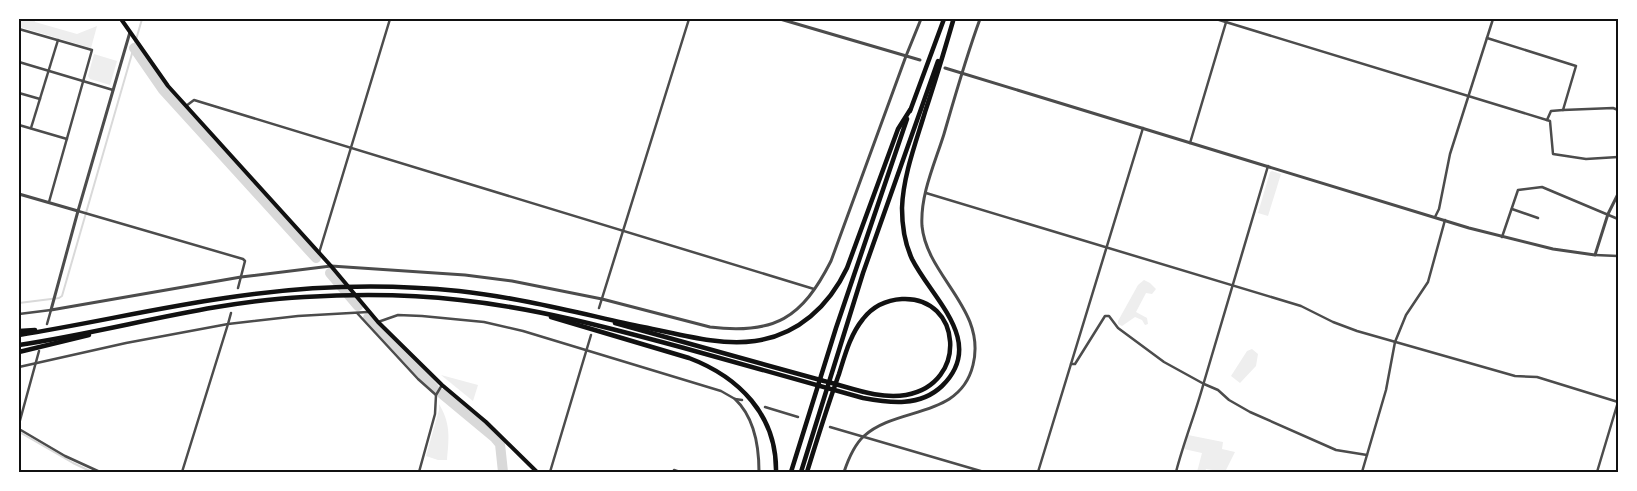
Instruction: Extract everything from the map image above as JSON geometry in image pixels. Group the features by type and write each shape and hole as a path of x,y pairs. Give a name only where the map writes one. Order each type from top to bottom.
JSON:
{"highway":[{"path":"791,472 824,363 910,110 944,19"},
{"path":"19,352 180,313 258,301 342,295 460,300 560,315 876,400 903,403 914,401 939,388 946,381 956,365 959,347 958,337 950,317 925,280 906,245 902,207 908,170 953,20"},
{"path":"801,472 881,220 953,20"},
{"path":"19,336 224,298 267,292 359,287 460,291 537,303 706,339 729,341 764,339 788,331 809,318 825,303 840,282 898,129 910,110"},
{"path":"594,316 824,381 875,394 897,396 906,395 930,386 941,376 945,369 951,346 948,331 941,317 930,306 914,300 889,300 874,308 856,327 841,368 828,406 807,472"},
{"path":"540,313 690,358 703,363 731,380 750,398 763,417 772,442 776,472"},
{"path":"19,345 124,326"},
{"path":"19,331 56,329"}],"main road":[{"path":"121,19 168,86 331,266 378,322 442,385 486,422 537,472"}],"street":[{"path":"319,253 390,19"},
{"path":"599,308 689,19"},
{"path":"780,19 920,60"},
{"path":"19,314 241,277 331,266 465,275 512,281 602,299 710,327 740,329 758,328 773,324 797,310 815,290 831,261 921,19"},
{"path":"844,472 846,463 864,436 883,424 900,417 922,412 952,397 962,387 973,365 976,344 969,317 928,251 922,227 926,193 980,19"},
{"path":"1216,19 1227,20 1550,121 1553,154 1586,159 1618,157"},
{"path":"1435,217 1439,209 1450,154 1493,19"},
{"path":"1190,143 1227,20"},
{"path":"19,29 92,50 49,202"},
{"path":"47,324 113,90 132,34"},
{"path":"1487,38 1576,66 1563,110"},
{"path":"30,128 58,40"},
{"path":"19,62 113,90"},
{"path":"945,68 1502,237 1553,250 1618,256"},
{"path":"19,92 40,99"},
{"path":"186,106 194,100 815,290"},
{"path":"1547,120 1551,111 1613,108 1618,110"},
{"path":"19,125 67,139"},
{"path":"1038,472 1143,128"},
{"path":"1176,472 1268,166"},
{"path":"1502,237 1518,190 1542,187 1618,218"},
{"path":"926,193 1301,306 1333,322 1395,342 1515,376 1537,377 1618,402 1597,472"},
{"path":"19,194 244,259 245,262 238,288"},
{"path":"1595,255 1608,214 1618,194"},
{"path":"1512,209 1538,218"},
{"path":"1362,472 1386,390 1395,342 1406,315 1428,282 1445,220"},
{"path":"19,367 35,365 134,341 228,324 298,316 369,312"},
{"path":"182,472 231,313"},
{"path":"357,313 418,379 436,395"},
{"path":"378,322 398,315 484,322 523,331 721,391 739,403 752,427 757,442 759,472"},
{"path":"1071,364 1075,364 1105,316 1109,316 1118,328 1164,362 1218,390 1229,400 1250,412 1336,450 1367,455"},
{"path":"551,472 592,335"},
{"path":"19,424 39,351"},
{"path":"418,472 435,414 436,395 442,385"},
{"path":"735,399 742,400"},
{"path":"765,407 798,418"},
{"path":"830,427 984,472"},
{"path":"19,429 65,456 100,472"},
{"path":"673,472 674,470 680,472"}],"shaded area":[{"path":"19,19 34,19 35,22 77,34 97,26 91,48 20,27"},
{"path":"94,54 117,61 110,85 90,79 88,76"},
{"path":"1270,172 1281,174 1268,216 1258,213"},
{"path":"1144,280 1156,289 1152,294 1146,293 1136,312 1147,318 1148,324 1145,325 1142,320 1135,317 1122,326 1118,324 1138,285"},
{"path":"1252,349 1258,354 1256,366 1240,383 1231,376 1247,351"},
{"path":"441,375 478,385 473,401"},
{"path":"439,404 446,418 449,438 447,460 438,460 426,456"},
{"path":"1188,435 1223,442 1222,449 1235,452 1225,472 1206,469 1205,472 1197,472 1202,453 1184,449"}],"waterway":[{"path":"19,303 62,296 142,19"},
{"path":"134,48 163,90 316,258"},
{"path":"330,273 358,306"},
{"path":"368,318 434,388"},
{"path":"442,394 500,444 503,472"},
{"path":"21,433 92,472"}]}
